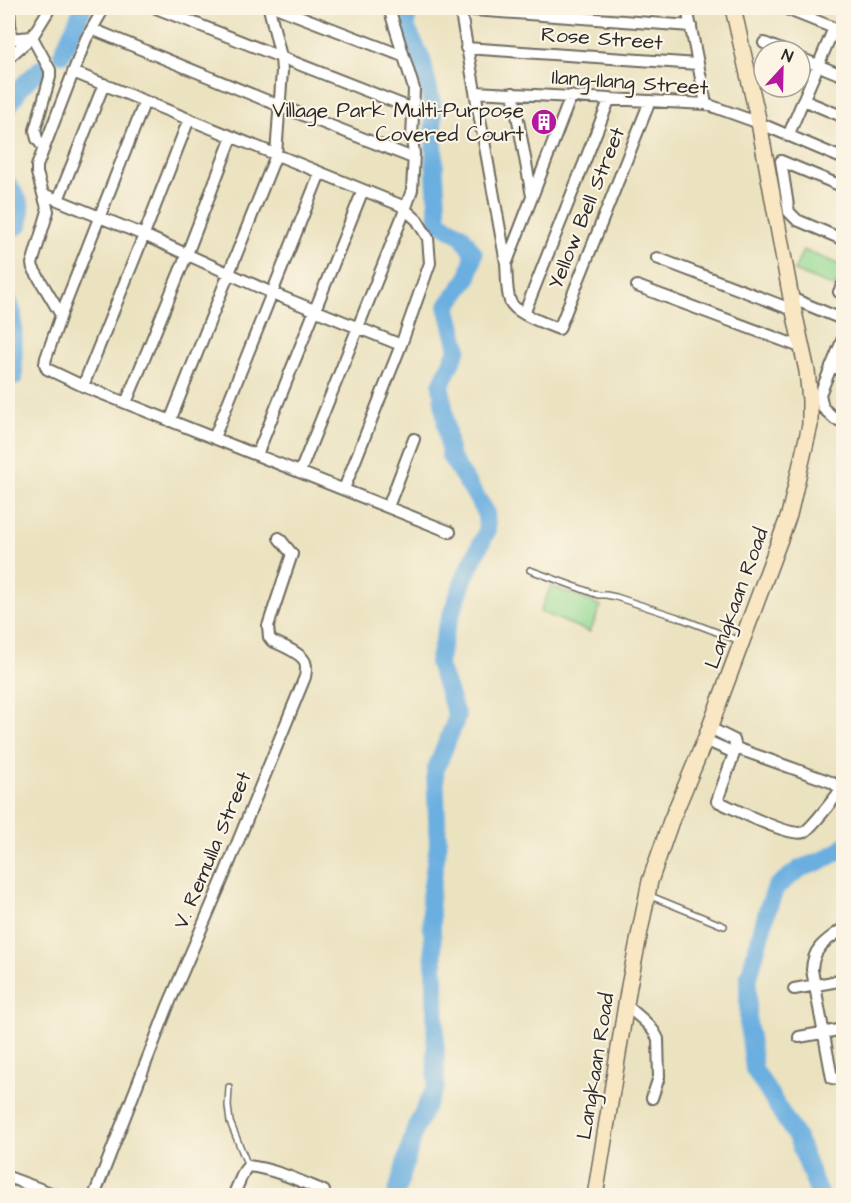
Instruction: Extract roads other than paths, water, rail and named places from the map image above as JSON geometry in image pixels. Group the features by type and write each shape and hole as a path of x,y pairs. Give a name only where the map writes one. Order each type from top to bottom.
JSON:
{"street":[{"path":"9,8 9,38 32,37"},
{"path":"8,58 32,37 50,8"},
{"path":"61,315 33,268 48,211 37,166 73,72 104,8"},
{"path":"156,8 413,109"},
{"path":"170,421 276,155 282,71 281,57 269,8"},
{"path":"278,8 403,56"},
{"path":"300,472 412,190 414,89 388,8"},
{"path":"610,98 524,314 513,306 509,299 506,262 460,8 691,26"},
{"path":"687,8 706,104"},
{"name":"Langkaan Road","path":"596,1196 626,1005 650,881 671,822 708,734 789,514 810,425 810,400 803,348 792,304 759,123 733,8"},
{"path":"784,8 839,30 818,65 788,136"},
{"path":"92,29 413,158"},
{"path":"32,37 50,70 35,130 37,139 44,147"},
{"name":"Rose Street","path":"466,48 698,64"},
{"path":"812,63 843,76"},
{"path":"73,72 400,205 417,220 428,238 430,263 401,345 344,489"},
{"path":"58,200 104,84"},
{"name":"Ilang-Ilang Street","path":"476,92 706,104 759,123 843,159"},
{"path":"513,93 532,196"},
{"path":"506,262 571,96"},
{"path":"803,100 843,117"},
{"path":"145,101 61,315 45,364 47,369 83,386 450,532"},
{"name":"Yellow Bell Street","path":"524,314 559,329 650,101"},
{"path":"83,386 189,119"},
{"path":"126,403 232,136"},
{"path":"843,187 781,161 789,212 796,220 843,240"},
{"path":"214,438 320,172"},
{"path":"257,455 363,190"},
{"path":"43,194 144,235 272,293 401,345"},
{"path":"657,258 843,320"},
{"path":"843,282 839,292 843,294"},
{"path":"637,286 803,348"},
{"path":"843,336 820,393 823,408 835,419 843,422"},
{"path":"831,366 843,371"},
{"path":"388,507 414,439"},
{"name":"V. Remulla Street","path":"94,1196 168,1006 305,677 305,661 301,655 272,641 269,637 268,626 292,554 279,538"},
{"path":"708,734 730,751 736,748 831,782 842,790 806,831 797,834 763,823 717,801 736,748"},
{"path":"843,928 815,952 812,970 832,1078 843,1078"},
{"path":"794,989 843,980"},
{"path":"626,1005 656,1033 658,1039 659,1077 652,1098"},
{"path":"799,1037 843,1029"},
{"path":"233,1196 248,1166 260,1167 324,1191"},
{"path":"8,1177 59,1196"}],"lane":[{"path":"530,570 598,595 616,597 677,617 742,642"},
{"path":"647,895 724,926"},
{"path":"229,1087 230,1122 248,1166"}],"waterway":[{"path":"62,54 83,8"},
{"path":"396,1196 415,1129 436,1086 435,980 430,897 438,845 435,771 457,717 438,663 446,629 465,576 487,531 486,512 450,456 441,385 458,348 447,306 468,278 474,254 462,236 438,221 433,108 422,59 406,27 408,8"},
{"path":"8,107 21,87 40,69"},
{"path":"8,184 20,203 21,212 19,225 8,231"},
{"path":"8,300 13,313 14,377"},
{"path":"820,1196 797,1138 754,1069 748,1022 748,980 776,887 801,868 821,861 844,846"}],"place":[{"name":"Village Park Multi-Purpose Covered Court","path":"544,122"}]}
